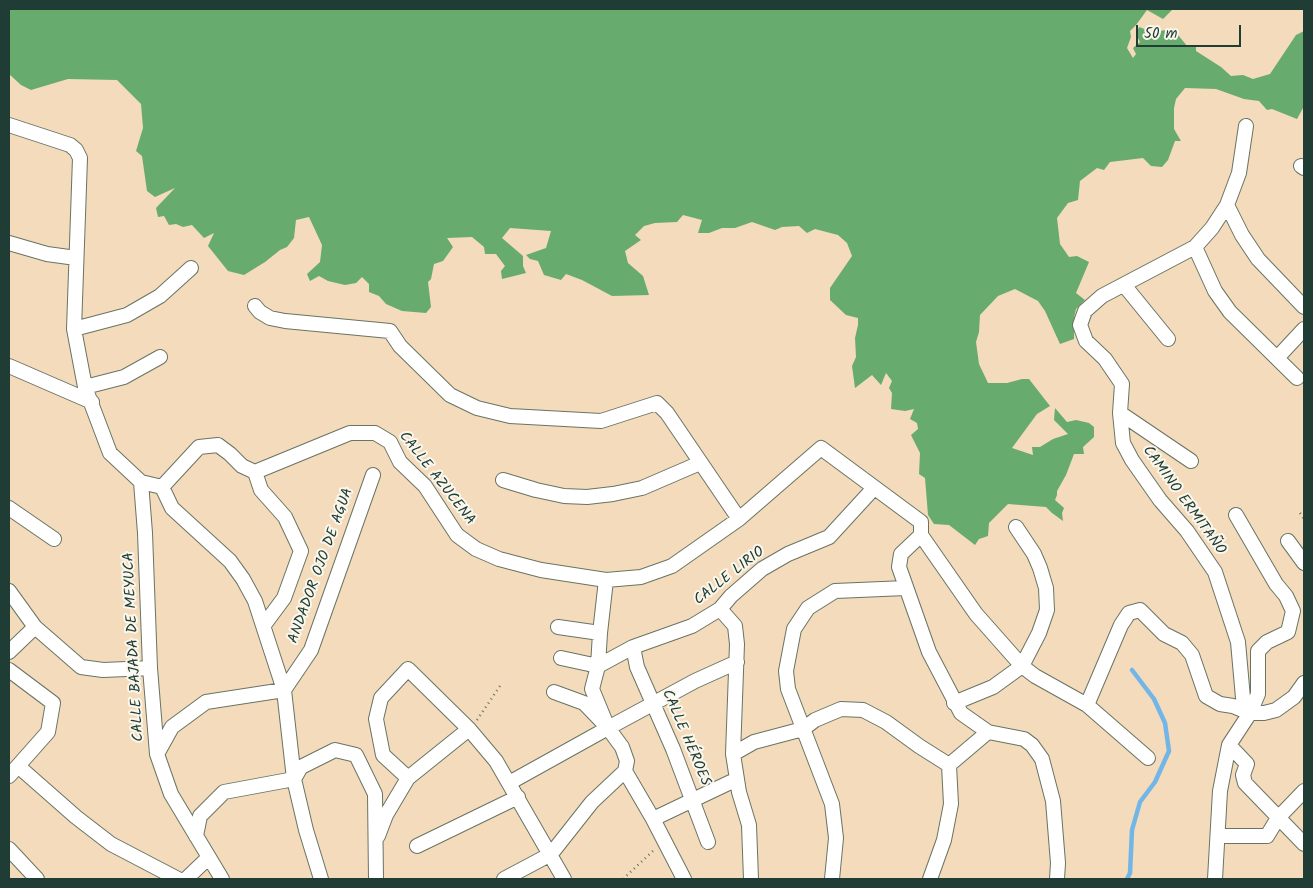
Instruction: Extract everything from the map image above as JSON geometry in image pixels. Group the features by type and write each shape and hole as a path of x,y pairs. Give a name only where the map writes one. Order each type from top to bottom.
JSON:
{"street":[{"path":"9,125 70,145 76,150 80,158 74,329 85,387 110,453 141,482 162,487"},
{"path":"1168,339 1124,285 1195,246 1212,228 1227,205 1239,173 1246,126"},
{"path":"1227,205 1242,235 1258,259 1304,305"},
{"path":"9,243 47,254 76,258"},
{"path":"1195,246 1215,291 1225,305 1297,378"},
{"path":"74,329 128,315 160,296 191,268"},
{"name":"CAMINO ERMITAÑO","path":"1124,285 1096,301 1085,311 1080,325 1086,340 1106,359 1122,384 1120,414 1124,443 1132,460 1160,500 1187,531 1215,572 1238,642 1243,698 1250,713"},
{"path":"255,306 265,315 285,321 390,331 400,346 450,395 477,408 510,416 601,421 657,403 667,413 739,519"},
{"path":"1277,358 1304,329"},
{"path":"85,387 124,377 160,356"},
{"path":"9,366 92,402"},
{"path":"1120,414 1191,461"},
{"name":"CALLE AZUCENA","path":"255,472 350,433 375,433 390,442 400,462 425,486 457,535 476,549 499,559 541,570 606,580 641,576 672,566 739,519 821,448 874,488"},
{"path":"162,487 199,447 218,445 242,466 255,472 261,490 285,517 302,552 284,598 264,625"},
{"path":"503,480 564,496 587,497 642,488 700,463"},
{"name":"ANDADOR OJO DE AGUA","path":"284,690 311,650 373,475"},
{"name":"CALLE BAJADA DE MEYUCA","path":"141,482 146,533 150,668 157,754 171,794 222,879"},
{"path":"162,487 172,508 230,561 255,601 284,690 294,779 306,830 322,879"},
{"path":"874,488 921,522 922,535 976,614 1022,666 1035,676 1087,705 1148,758"},
{"name":"CALLE LIRIO","path":"598,666 633,647 692,626 720,609 731,596 762,569 788,554 829,537 874,488"},
{"path":"9,508 54,540"},
{"path":"1215,879 1219,836 1220,791 1230,745 1250,713 1258,694 1258,651 1267,642 1288,632 1293,611 1286,596 1276,584 1236,515"},
{"path":"954,703 993,687 1022,666 1039,633 1047,610 1046,588 1034,554 1016,527"},
{"path":"922,535 901,554 899,567 929,652 954,703 961,713 988,732 1024,739 1032,745 1042,759 1053,800 1058,863 1057,879"},
{"path":"1288,541 1304,564"},
{"path":"606,580 598,666 592,689 608,728"},
{"path":"832,879 836,838 832,804 788,690 786,671 794,629 808,608 834,591 906,588"},
{"path":"9,591 35,627 80,667 103,670 150,668"},
{"path":"720,609 735,626 737,662 733,754 739,792 749,825 751,879"},
{"path":"1087,705 1121,625 1129,613 1140,610 1164,634 1182,643 1192,655 1206,696 1220,704 1233,706 1250,713 1276,710 1294,697 1304,683"},
{"path":"9,652 35,627"},
{"path":"558,627 600,633"},
{"name":"CALLE HÉROES","path":"633,647 637,667 673,749 708,842"},
{"path":"562,658 598,666"},
{"path":"509,783 695,681 737,662"},
{"path":"9,670 54,704 48,732 13,771 111,844 178,879"},
{"path":"408,778 383,755 376,719 381,698 408,670 469,729 496,761 564,879"},
{"path":"157,754 172,727 206,702 284,690"},
{"path":"554,692 584,703 608,728 622,747 627,761 626,771 684,879"},
{"path":"733,754 754,742 803,729 814,720 842,710 863,710 886,722 918,746 949,765"},
{"path":"375,844 386,815 408,778 469,729"},
{"path":"949,765 988,732"},
{"path":"1230,745 1247,764 1243,775 1246,783 1304,844"},
{"path":"196,836 200,816 224,792 294,779 301,767 336,750 356,755 375,794 376,879"},
{"path":"930,879 944,840 951,804 949,765"},
{"path":"504,879 551,854 592,802 626,771"},
{"path":"653,819 737,779"},
{"path":"1219,836 1267,836 1278,818 1304,791"},
{"path":"417,846 518,798"},
{"path":"9,849 37,879"},
{"path":"186,879 208,858"}],"path":[{"path":"1300,513 1304,519"},
{"path":"482,711 500,686"},
{"path":"623,879 664,840"}],"green space":[{"path":"9,9 1173,9 1163,19 1147,10 1130,31 1131,37 1127,48 1133,58 1136,54 1133,48 1140,42 1136,34 1139,27 1153,32 1173,29 1188,47 1196,46 1196,51 1221,67 1231,76 1243,75 1253,79 1270,74 1296,35 1304,31 1304,96 1303,108 1297,119 1272,109 1267,110 1259,101 1244,99 1216,89 1185,88 1176,99 1174,108 1174,129 1181,141 1175,141 1168,160 1162,167 1151,166 1143,158 1110,162 1104,170 1097,168 1080,181 1078,200 1068,203 1057,218 1060,244 1069,257 1077,256 1089,262 1076,293 1085,300 1076,309 1074,339 1060,344 1045,311 1038,301 1015,289 998,296 980,315 979,332 976,342 979,364 988,383 1007,383 1029,379 1050,406 1037,414 1012,448 1033,455 1032,447 1040,447 1053,439 1068,434 1054,420 1055,408 1067,422 1076,420 1089,423 1094,427 1094,437 1083,447 1084,454 1074,454 1057,491 1055,500 1064,508 1062,513 1063,521 1046,507 1008,504 989,523 988,536 979,539 975,545 949,525 934,524 928,515 925,478 919,474 920,453 911,435 918,429 917,423 910,419 914,409 905,411 891,409 892,393 889,388 892,381 886,373 881,385 872,375 855,388 852,366 856,357 855,338 858,318 846,315 830,300 830,288 852,256 847,243 838,235 815,229 807,233 799,226 782,227 775,230 752,222 735,228 722,228 709,233 698,233 702,220 683,215 677,222 655,223 644,226 635,235 641,240 625,251 628,263 643,276 649,295 612,296 566,274 561,280 544,275 538,261 530,259 526,255 546,248 551,231 510,228 502,238 523,256 523,266 526,273 502,279 501,271 505,266 496,254 485,254 484,247 472,237 447,238 453,247 443,261 434,264 431,279 428,282 431,307 426,313 402,311 386,304 379,296 369,292 369,284 362,277 356,283 345,285 328,281 319,276 310,281 307,274 320,262 322,245 309,217 296,220 294,238 287,247 265,262 244,275 228,271 208,246 214,233 204,238 192,225 183,227 176,224 169,225 164,216 158,217 156,208 175,188 155,197 147,191 142,156 136,151 143,128 141,104 117,80 68,79 31,90 21,85 9,74"}],"waterway":[{"path":"1127,879 1130,873 1132,830 1140,802 1155,782 1169,751 1165,723 1154,699 1132,670"}]}
